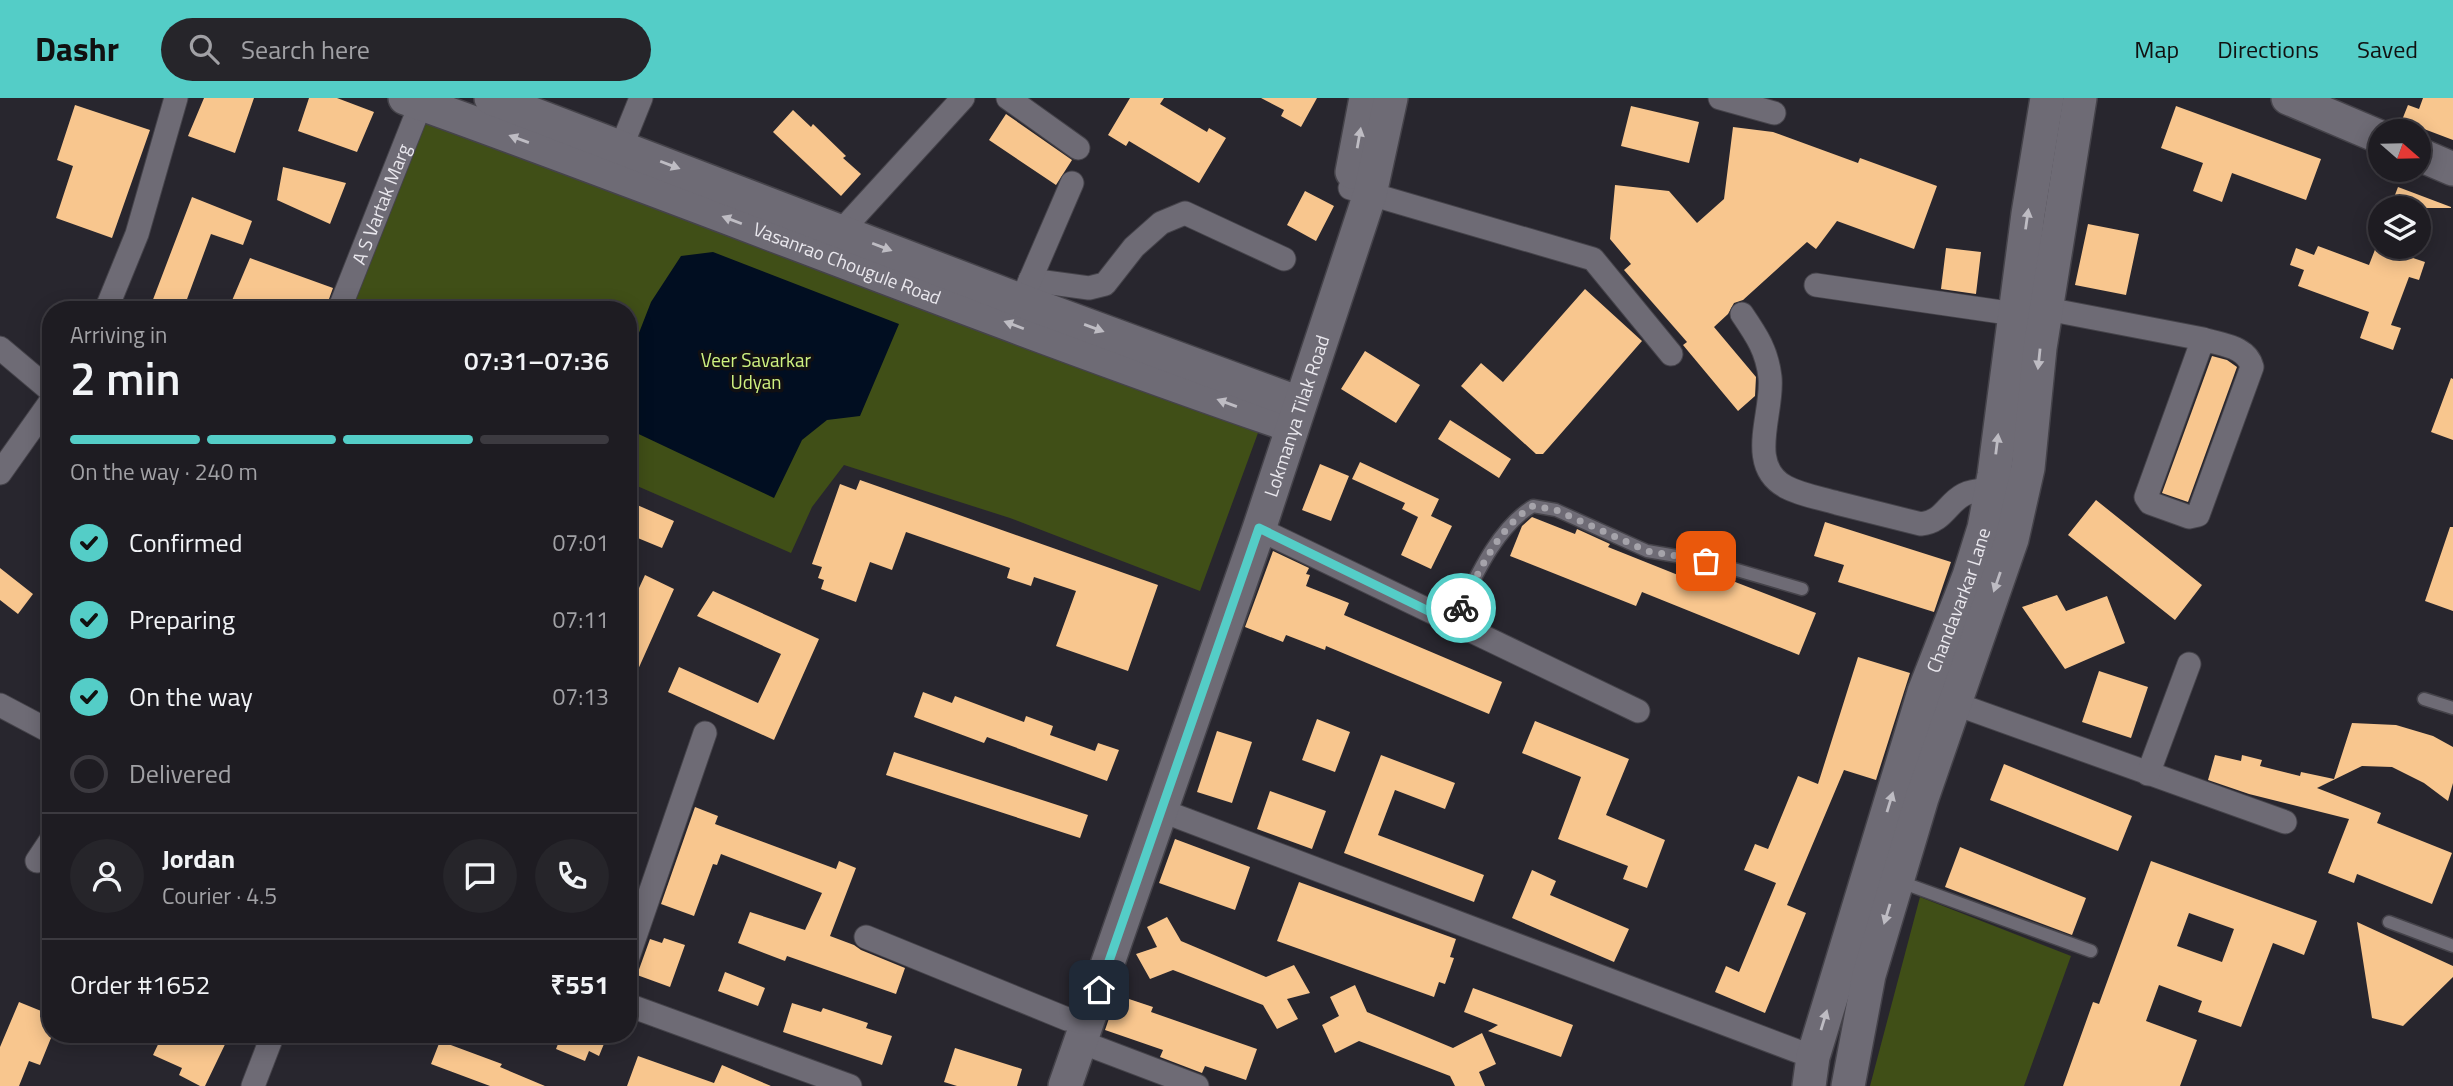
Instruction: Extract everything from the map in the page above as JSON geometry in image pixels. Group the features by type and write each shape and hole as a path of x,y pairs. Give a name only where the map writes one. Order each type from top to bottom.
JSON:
{"street":[{"path":"110,301 137,234 176,98"},
{"name":"Vasanrao Chougule Road","path":"491,98 617,160"},
{"path":"617,160 641,98"},
{"path":"831,242 963,98"},
{"path":"1008,98 1078,148"},
{"name":"Lokmanya Tilak Road","path":"1360,191 1366,98"},
{"name":"Lokmanya Tilak Road","path":"1065,1086 1074,1030 1287,412 1391,98"},
{"path":"1720,98 1774,113"},
{"name":"Chandavarkar Lane","path":"1849,1086 1869,975 1923,798 2012,539 2026,480 2031,311 2047,98"},
{"name":"Chandavarkar Lane","path":"1811,1071 1924,692 1969,576 1984,528 2080,98"},
{"path":"2288,98 2368,132"},
{"name":"Vasanrao Chougule Road","path":"416,100 617,160 1287,412"},
{"name":"A S Vartak Marg","path":"342,301 416,100"},
{"path":"2431,160 2453,169"},
{"path":"1072,183 1026,291 1089,288 1105,284 1134,247 1161,223 1185,213 1284,259"},
{"path":"1360,191 1593,259 1671,354"},
{"name":"Vasanrao Chougule Road","path":"831,242 1026,291 1287,412"},
{"path":"1816,285 2031,311 2203,340 2242,351 2250,357 2252,367 2198,515 2189,517 2150,503 2146,497 2203,340"},
{"path":"1742,314 1764,347 1770,380 1764,461 1770,476 1786,487 1814,497 1921,524 1929,523 1942,514 1962,494 1978,490 1991,491"},
{"path":"0,348 42,383"},
{"name":"Lokmanya Tilak Road","path":"1043,1086 1074,1030 1160,810 1259,528 1287,412"},
{"path":"0,473 42,414"},
{"path":"1259,528 1638,711"},
{"path":"2148,774 2189,664"},
{"path":"1924,692 2285,822"},
{"path":"0,705 42,727"},
{"path":"637,931 705,733"},
{"path":"1160,810 1811,1071"},
{"path":"37,861 42,854"},
{"path":"866,937 1197,1086"},
{"path":"637,1008 850,1086"},
{"path":"253,1086 270,1043"}],"lane":[{"path":"1453,623 1485,558 1520,513 1533,506 1556,510 1647,551 1706,561 1802,589"},
{"path":"2424,699 2453,708"},
{"path":"1897,881 2091,951"},
{"path":"2389,922 2453,946"}],"green space":[{"name":"Veer Savarkar Udyan","path":"424,114 1262,422 1200,591 1010,518 844,465 812,507 791,553 637,486 637,301 349,301"},
{"path":"1920,897 2071,956 2024,1086 1870,1086"}],"water":[{"path":"713,252 899,324 860,416 827,420 802,440 774,498 637,433 637,338 651,302 681,256"}],"building":[{"path":"204,98 254,98 235,153 188,136"},
{"path":"309,98 337,98 374,112 357,152 298,131"},
{"path":"1130,98 1164,98 1160,104 1207,132 1209,128 1226,138 1199,183 1129,141 1126,146 1108,135"},
{"path":"1261,98 1317,98 1301,127 1281,116 1284,110"},
{"path":"2423,98 2453,98 2453,140 2431,132 2431,119 2402,119 2408,105 2419,109"},
{"path":"75,105 150,130 112,238 56,218 73,166 57,160"},
{"path":"1631,106 1699,122 1689,163 1621,146"},
{"path":"2176,106 2321,159 2306,200 2232,173 2222,202 2193,191 2203,163 2161,148"},
{"path":"793,110 811,127 813,124 861,174 841,196 773,132"},
{"path":"1006,114 1072,160 1056,185 989,140"},
{"path":"1733,127 1773,132 1858,163 1860,158 1937,186 1914,249 1837,221 1816,249 1807,242 1743,300 1734,303 1728,314 1714,327 1756,377 1755,396 1738,411 1683,345 1687,342 1624,270 1631,264 1610,239 1615,185 1669,191 1697,223 1724,199"},
{"path":"283,167 346,183 330,224 277,200"},
{"path":"2398,187 2422,196 2395,196"},
{"path":"1305,191 1334,206 1316,241 1287,225"},
{"path":"192,197 252,221 243,245 211,234 186,301 152,301"},
{"path":"2431,199 2451,207 2431,208"},
{"path":"2088,224 2139,234 2126,295 2075,285"},
{"path":"2318,246 2369,265 2371,259 2416,259 2425,262 2419,280 2409,277 2391,325 2401,328 2393,350 2360,338 2369,312 2298,286 2304,270 2290,265 2296,248 2314,255"},
{"path":"1946,248 1981,252 1976,294 1941,289"},
{"path":"250,258 333,288 328,301 232,301"},
{"path":"1585,289 1642,341 1543,454 1536,454 1461,386 1481,363 1503,382"},
{"path":"1365,351 1420,385 1396,423 1341,389"},
{"path":"2212,356 2227,360 2237,367 2188,502 2162,493"},
{"path":"2451,378 2453,379 2453,440 2431,432"},
{"path":"1450,420 1511,459 1499,478 1438,439"},
{"path":"1360,462 1439,499 1431,516 1452,526 1431,569 1401,555 1418,517 1402,509 1405,503 1352,479"},
{"path":"1320,464 1349,476 1331,521 1302,510"},
{"path":"860,480 1158,585 1128,671 1056,646 1076,591 1034,577 1031,586 1007,578 1010,568 906,532 892,570 870,562 856,602 821,589 824,580 818,578 822,567 812,564 840,484 856,490"},
{"path":"2096,500 2202,585 2175,620 2068,535"},
{"path":"637,505 674,521 662,548 637,538"},
{"path":"1532,517 1575,534 1577,529 1610,544 1608,547 1678,575 1681,566 1704,570 1816,613 1799,655 1642,592 1636,606 1510,556 1522,526"},
{"path":"1825,522 1951,562 1934,612 1838,582 1844,565 1814,556"},
{"path":"2450,527 2453,527 2453,611 2425,601"},
{"path":"1273,551 1309,568 1306,574 1310,575 1306,586 1349,603 1344,615 1502,682 1489,714 1326,646 1325,650 1286,635 1283,642 1245,627"},
{"path":"0,568 33,594 18,614 0,600"},
{"path":"645,575 674,589 637,672 637,592"},
{"path":"713,591 819,639 774,740 668,692 679,667 758,703 781,654 697,616"},
{"path":"2057,595 2066,611 2107,596 2125,643 2065,669 2022,607"},
{"path":"1858,657 1910,673 1876,780 1844,770 1787,905 1806,913 1765,1013 1715,992 1726,966 1739,972 1776,883 1744,870 1755,844 1768,849 1798,776 1818,784"},
{"path":"2099,671 2148,687 2131,738 2082,722"},
{"path":"923,692 952,703 955,696 1024,722 1026,716 1053,726 1050,735 1095,751 1098,743 1119,750 1107,781 987,737 984,743 914,717"},
{"path":"1317,719 1350,732 1335,772 1302,760"},
{"path":"1535,721 1629,759 1606,815 1665,840 1647,888 1623,879 1628,866 1558,839 1581,777 1522,753"},
{"path":"2352,723 2396,725 2433,736 2453,747 2453,783 2448,801 2424,783 2392,767 2362,766 2317,788 2381,813 2377,823 2452,853 2432,904 2357,874 2354,883 2328,873 2349,819 2249,794 2208,780 2215,755 2241,761 2242,755 2262,760 2260,766 2300,776 2301,772 2334,779"},
{"path":"1217,731 1252,742 1232,803 1197,792"},
{"path":"894,752 1088,815 1080,838 886,775"},
{"path":"1381,755 1455,783 1445,809 1395,790 1378,835 1484,875 1474,902 1344,853"},
{"path":"2004,764 2132,816 2118,851 1990,800"},
{"path":"1270,791 1326,811 1312,849 1257,829"},
{"path":"695,807 718,816 715,824 836,869 839,861 856,868 830,936 905,968 896,994 787,956 785,961 738,943 750,912 805,930 822,893 721,854 717,865 713,864 694,916 661,904"},
{"path":"1175,839 1250,867 1235,910 1159,883"},
{"path":"1960,847 2086,898 2072,935 1945,887"},
{"path":"2151,861 2317,921 2304,955 2273,943 2241,1027 2198,1012 2202,1001 2159,985 2146,1021 2197,1040 2180,1086 2063,1086 2093,1002 2099,1004","holes":["2189,913 2234,929 2222,962 2177,946"]},
{"path":"1532,870 1556,881 1550,895 1629,929 1614,962 1512,918"},
{"path":"1299,882 1456,939 1450,957 1454,958 1445,984 1439,982 1434,997 1277,941"},
{"path":"1167,917 1181,941 1266,977 1294,965 1310,993 1287,999 1298,1019 1277,1029 1263,1005 1173,970 1150,979 1136,954 1157,947 1147,927"},
{"path":"2357,922 2453,966 2453,977 2403,1026 2372,1018"},
{"path":"664,938 685,945 670,987 637,975 650,939 662,943"},
{"path":"725,972 765,988 758,1006 718,991"},
{"path":"1355,985 1367,1012 1453,1048 1482,1033 1496,1064 1479,1072 1485,1086 1455,1086 1450,1076 1359,1041 1335,1053 1322,1025 1339,1016 1330,997"},
{"path":"1473,988 1573,1025 1561,1057 1488,1031 1498,1025 1464,1012"},
{"path":"1117,995 1153,1007 1151,1012 1257,1049 1246,1080 1205,1066 1202,1073 1160,1057 1163,1050 1105,1030"},
{"path":"19,1002 42,1011 42,1043 49,1043 40,1065 29,1061 19,1086 0,1086 0,1047"},
{"path":"792,1003 821,1012 823,1008 868,1023 866,1028 892,1036 882,1065 783,1032"},
{"path":"159,1043 226,1043 205,1086 179,1075 182,1068 153,1055"},
{"path":"439,1043 445,1043 502,1064 500,1067 545,1086 490,1086 431,1064"},
{"path":"558,1043 604,1043 599,1056 589,1051 585,1061 556,1049"},
{"path":"955,1048 1022,1069 1017,1086 957,1086 944,1082"},
{"path":"638,1056 714,1083 722,1065 771,1086 627,1086"}],"way so far":[{"path":"1461,608 1485,558 1520,513 1533,506 1556,510 1647,551 1706,561"}],"route":[{"path":"1099,990 1259,528 1453,623 1461,608"}]}
